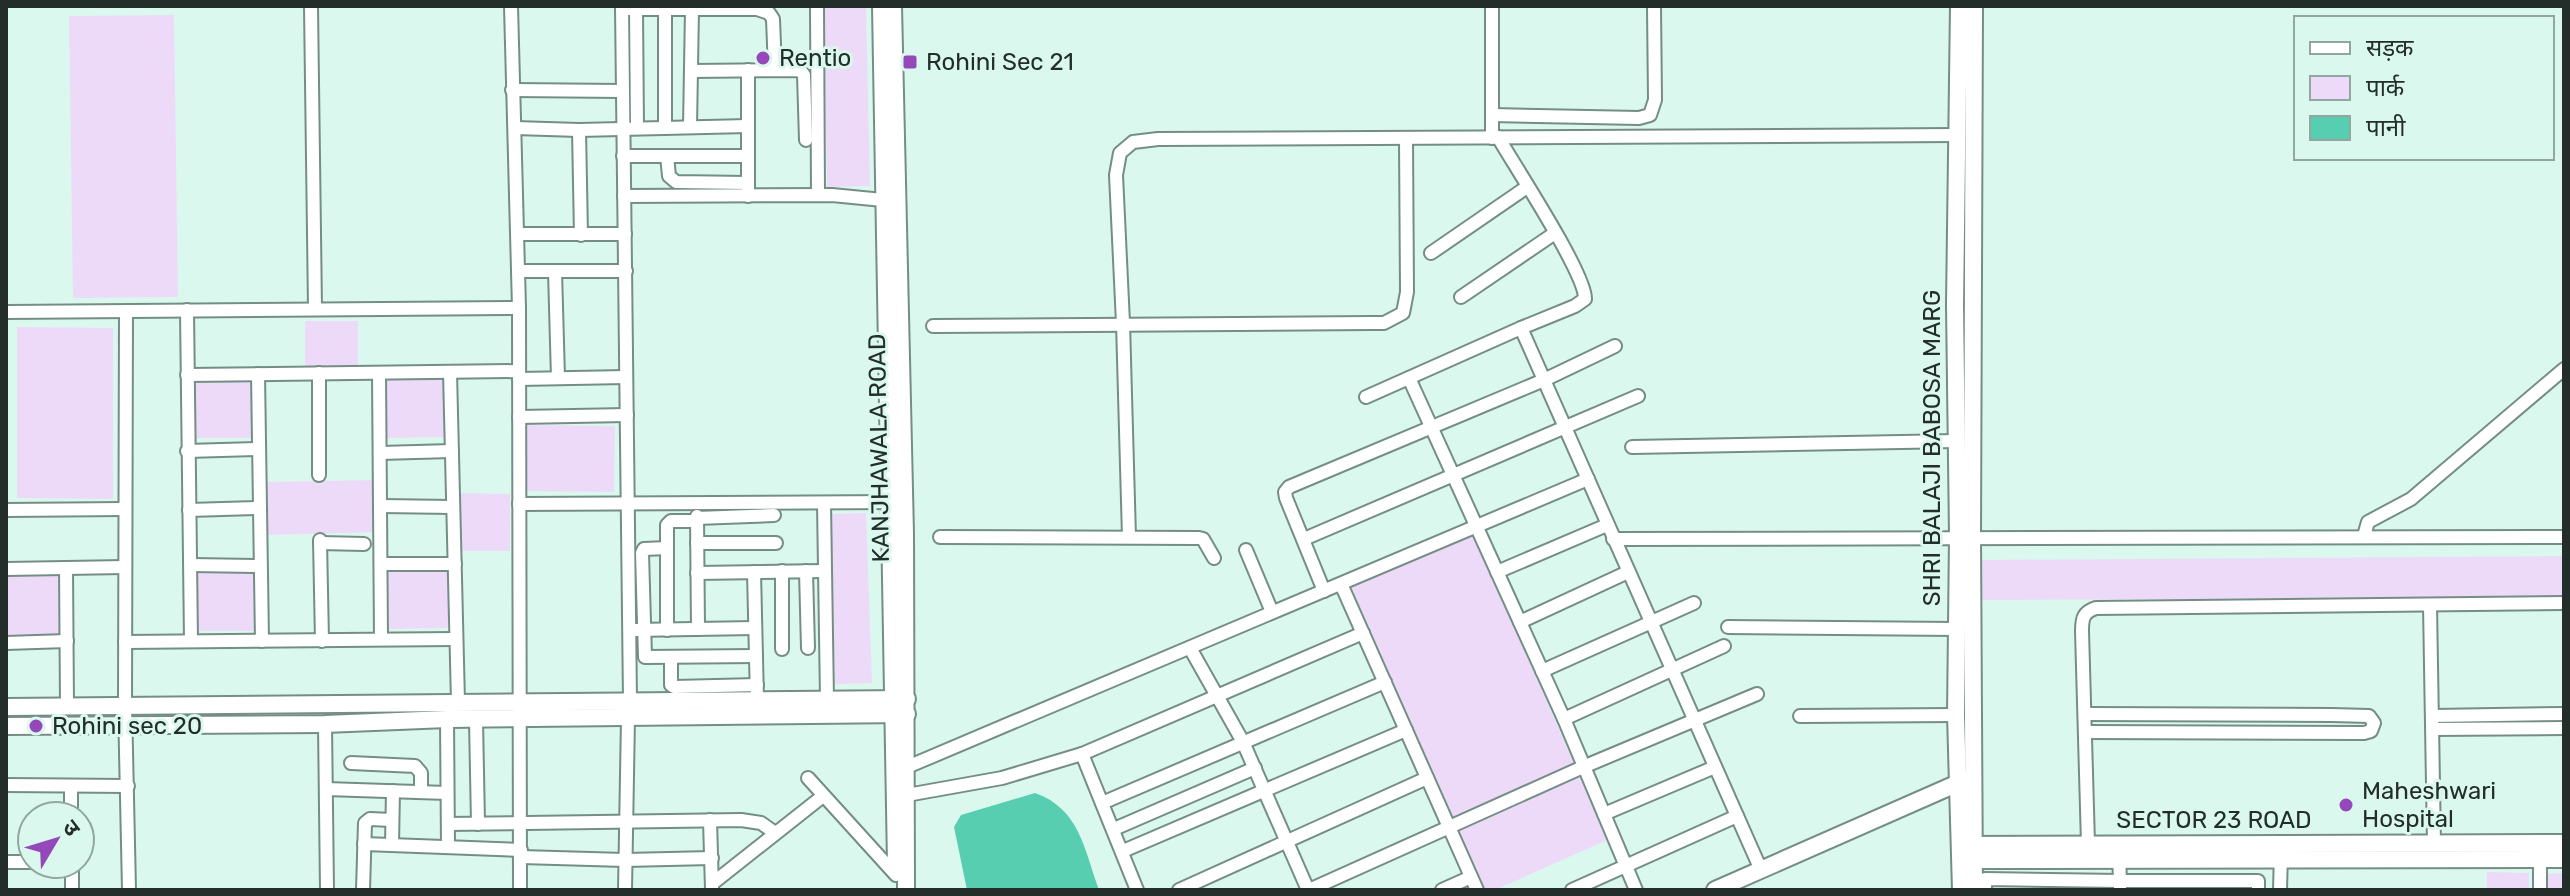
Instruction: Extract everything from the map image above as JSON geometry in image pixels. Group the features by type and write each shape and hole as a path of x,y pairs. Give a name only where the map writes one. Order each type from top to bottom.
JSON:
{"street":[{"path":"311,6 315,309"},
{"path":"511,6 519,308 520,890"},
{"path":"817,6 818,195"},
{"name":"KANJHAWALA ROAD","path":"881,6 891,201"},
{"name":"KANJHAWALA ROAD","path":"893,6 891,201 900,706 896,882"},
{"path":"1366,397 1585,299 1582,284 1555,233 1495,138 1492,115 1492,6"},
{"path":"1492,115 1639,118 1650,115 1655,100 1654,6"},
{"name":"SHRI BALAJI BABOSA MARG","path":"1959,6 1956,441 1965,536 1957,629 1957,784 1974,890"},
{"name":"SHRI BALAJI BABOSA MARG","path":"1961,890 1974,775 1965,536 1974,6"},
{"path":"627,8 757,9 769,13 773,19 775,70"},
{"path":"627,8 623,91 630,128"},
{"path":"627,8 630,128 623,156 626,377 628,503 636,630 645,657 756,656"},
{"path":"665,9 665,128"},
{"path":"690,127 692,9"},
{"path":"691,71 797,69 803,73 806,140"},
{"path":"748,70 748,190"},
{"path":"512,90 623,91"},
{"path":"515,128 579,130 748,126"},
{"path":"579,130 581,235"},
{"path":"1129,537 1116,175 1120,153 1127,145 1158,139 1959,135"},
{"path":"933,326 1384,323 1398,317 1405,308 1407,292 1406,139"},
{"path":"623,156 748,156"},
{"path":"667,156 669,176 676,182 891,201"},
{"path":"1431,253 1527,187"},
{"path":"624,196 748,190"},
{"path":"1461,297 1555,233"},
{"path":"518,234 625,234"},
{"path":"518,271 626,271"},
{"path":"555,271 558,378"},
{"path":"6,312 519,308"},
{"path":"187,310 191,641"},
{"path":"126,311 125,725 129,890"},
{"path":"1521,328 1761,870"},
{"path":"1324,591 1286,498 1285,492 1289,487 1544,380 1615,346"},
{"path":"2364,536 2368,522 2411,499 2564,369"},
{"path":"187,375 450,372 558,378 626,377"},
{"path":"450,372 458,702"},
{"path":"319,373 319,475"},
{"path":"379,373 381,639"},
{"path":"258,374 262,641"},
{"path":"1409,378 1564,719 1636,890"},
{"path":"1304,539 1638,396"},
{"path":"519,417 627,415"},
{"path":"1632,447 1956,441"},
{"path":"187,451 259,449"},
{"path":"380,453 452,451"},
{"path":"907,767 1588,479"},
{"path":"519,504 897,502"},
{"path":"697,503 698,629"},
{"path":"824,503 827,700"},
{"path":"381,506 453,507"},
{"path":"189,510 260,508"},
{"path":"6,510 125,509"},
{"path":"667,630 668,523 774,515"},
{"path":"1497,572 1607,525"},
{"path":"940,537 1201,538 1214,558"},
{"path":"1613,539 2564,537"},
{"path":"322,641 320,542 364,544"},
{"path":"697,543 776,543"},
{"path":"630,701 642,550 667,548"},
{"path":"1246,550 1272,612"},
{"path":"381,564 455,564"},
{"path":"191,565 260,566"},
{"path":"6,569 125,567"},
{"path":"66,568 67,706"},
{"path":"782,571 782,649"},
{"path":"806,571 808,648"},
{"path":"697,573 823,571"},
{"path":"754,572 757,693"},
{"path":"1520,622 1628,572"},
{"path":"1341,584 1477,890"},
{"path":"1542,671 1694,603"},
{"path":"2088,844 2082,620 2089,610 2564,603"},
{"path":"2430,605 2434,844"},
{"path":"1728,627 1957,629"},
{"path":"636,630 755,628"},
{"path":"907,795 1002,778 1082,754 1363,633"},
{"path":"125,642 456,639"},
{"path":"6,643 67,641"},
{"path":"1564,719 1724,646"},
{"path":"1190,648 1243,742 1308,890 1583,767 1757,694"},
{"path":"671,659 671,685 674,687 900,706"},
{"path":"1102,803 1385,682"},
{"path":"6,707 630,701 757,693"},
{"path":"6,726 628,718 900,706"},
{"name":"KANJHAWALA ROAD","path":"900,706 907,767 906,890"},
{"path":"2219,713 2220,732"},
{"path":"2085,714 2369,716 2374,723 2369,732 2086,732"},
{"path":"2433,722 2564,714"},
{"path":"1800,716 1956,715"},
{"path":"2332,715 2333,732"},
{"path":"625,890 628,718"},
{"path":"447,719 448,846"},
{"path":"476,720 478,824"},
{"path":"2433,722 2564,728"},
{"path":"325,724 327,890"},
{"path":"1123,851 1406,730"},
{"path":"1082,754 1137,890"},
{"path":"351,763 415,766 421,773 421,792"},
{"path":"1604,814 1715,767"},
{"path":"1114,829 1255,768"},
{"path":"1723,888 1974,775"},
{"path":"808,778 896,882"},
{"path":"1179,890 1427,778"},
{"path":"6,785 128,786"},
{"path":"71,786 71,800"},
{"path":"326,789 447,793"},
{"path":"392,844 393,791"},
{"path":"713,886 823,796"},
{"path":"1572,890 1737,816"},
{"path":"363,890 364,828 367,821 392,820"},
{"path":"710,820 713,886"},
{"path":"448,824 753,821 768,826 775,833"},
{"name":"SECTOR 23 ROAD","path":"1967,852 2540,851 2564,843"},
{"path":"364,844 448,846 625,860 712,858"},
{"name":"SECTOR 23 ROAD","path":"1967,852 2088,844 2119,852"},
{"name":"SECTOR 23 ROAD","path":"2281,852 2434,844 2540,851 2564,859"},
{"path":"2540,851 2540,890"},
{"path":"2119,852 2120,885"},
{"path":"2280,890 2281,852"},
{"path":"1442,890 1471,877"},
{"path":"1985,890 1985,879 2120,885 2258,881 2258,890"}],"green space":[{"path":"824,8 866,8 870,186 827,187"},
{"path":"174,15 178,297 73,298 69,16"},
{"path":"305,321 358,321 358,366 305,366"},
{"path":"17,327 113,328 113,499 17,498"},
{"path":"445,378 446,437 386,438 385,379"},
{"path":"193,379 253,379 254,438 194,438"},
{"path":"527,425 615,426 614,492 527,491"},
{"path":"381,480 382,532 266,535 265,482"},
{"path":"461,493 510,494 510,551 461,551"},
{"path":"866,513 872,683 835,684 829,514"},
{"path":"1473,531 1607,840 1495,890 1483,890 1347,586"},
{"path":"2564,556 2564,597 1978,600 1978,560"},
{"path":"448,569 448,628 389,629 388,570"},
{"path":"195,572 254,572 255,631 195,631"},
{"path":"6,576 59,576 60,635 6,635"},
{"path":"2487,872 2529,873 2529,890 2487,890"},
{"path":"2564,873 2564,890 2544,890 2544,874"}],"water":[{"path":"1035,793 1062,809 1071,820 1084,846 1099,890 967,890 954,827 961,815"}],"place":[{"name":"Rentio","path":"763,58"},
{"name":"Rohini Sec 21","path":"910,62"},
{"name":"Rohini sec 20","path":"36,726"},
{"name":"Maheshwari Hospital","path":"2346,805"}]}
